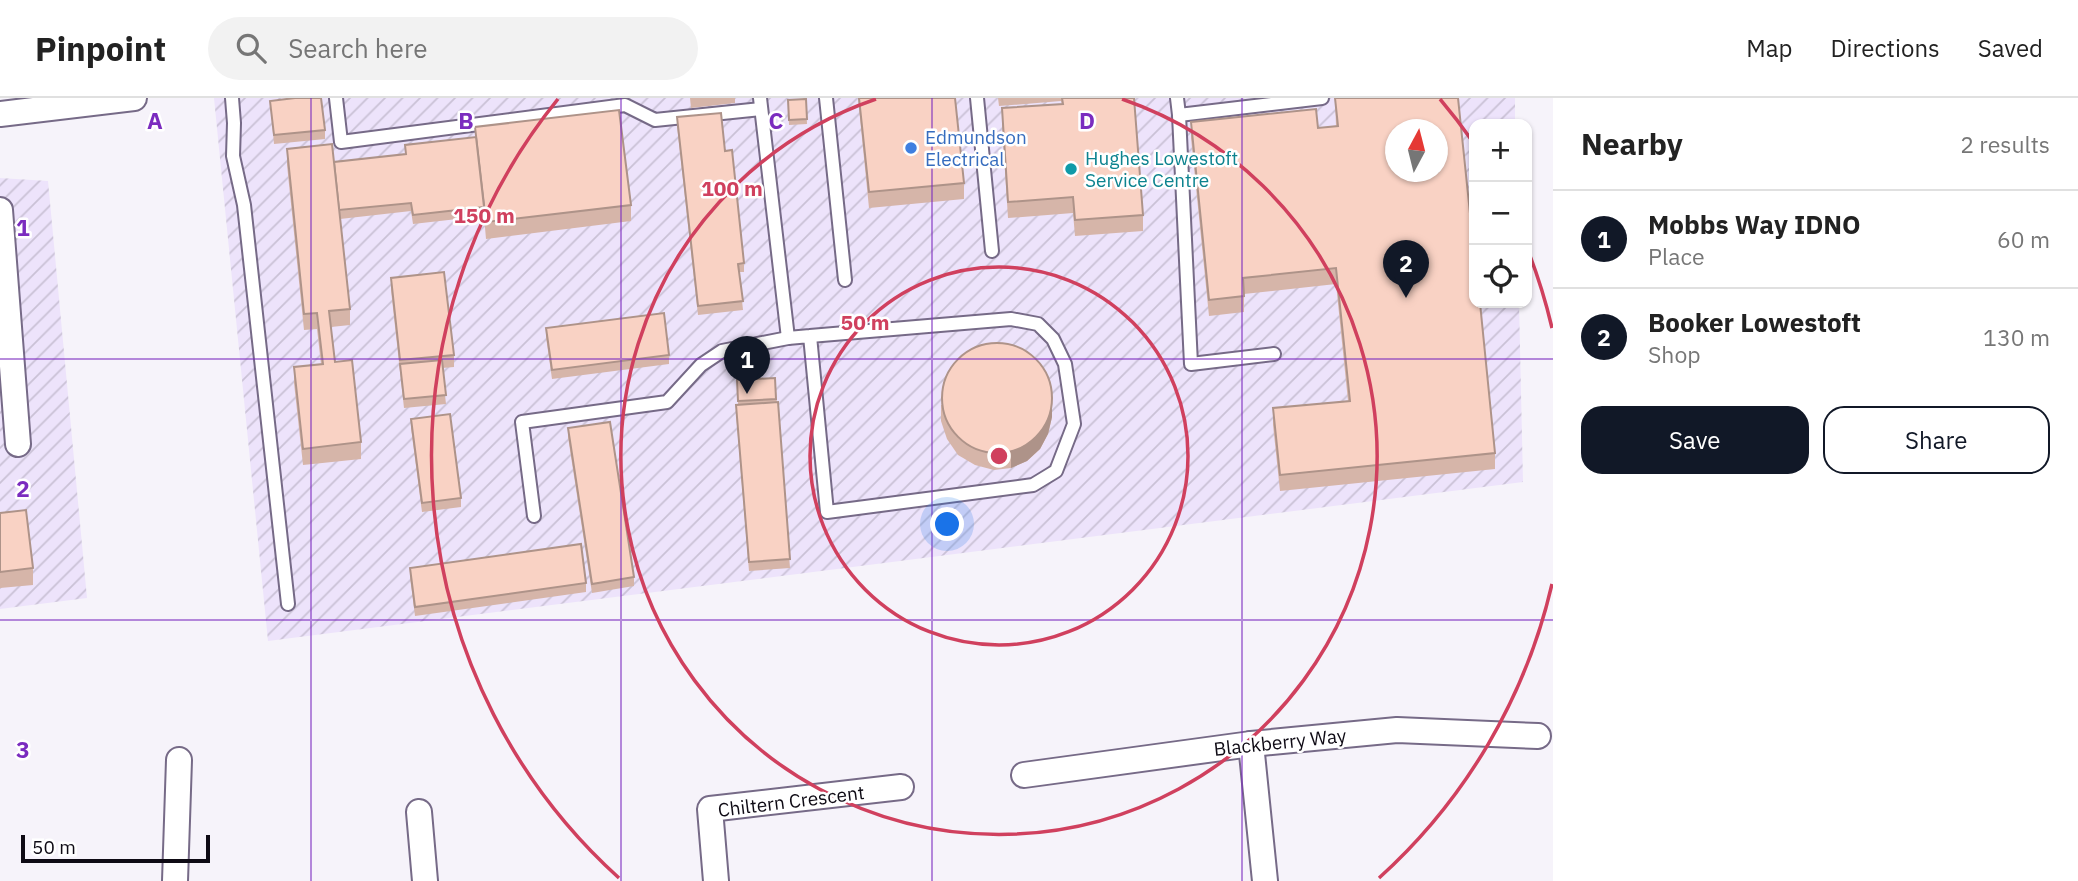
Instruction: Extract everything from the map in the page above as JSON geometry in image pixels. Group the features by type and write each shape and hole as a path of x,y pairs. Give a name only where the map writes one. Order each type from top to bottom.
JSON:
{"street":[{"path":"0,114 134,98"},
{"path":"0,210 7,390 18,444"},
{"name":"Blackberry Way","path":"1024,775 1251,744 1397,730 1538,736"},
{"path":"1251,744 1265,881"},
{"path":"176,881 179,760"},
{"name":"Chiltern Crescent","path":"716,881 710,809 901,788"},
{"path":"419,812 425,881"}],"lane":[{"path":"232,98 233,156 244,205 288,604"},
{"path":"336,98 341,142 625,104 655,120 761,104 788,338"},
{"path":"826,98 845,279"},
{"path":"977,98 992,251"},
{"path":"1177,98 1191,364 1273,354"},
{"path":"1179,115 1322,98"},
{"path":"534,516 522,422 667,402 701,365 722,351 810,336 1011,319 1038,324 1053,340 1065,364 1074,424 1056,471 1033,485 827,512 810,336"}],"shaded area":[{"path":"214,98 1515,98 1515,119 1469,119 1469,308 1519,308 1523,482 268,641"},
{"path":"0,178 48,181 87,598 0,609"}],"building":[{"path":"321,98 325,130 274,135 270,101"},
{"name":"Edmundson Electrical","path":"859,98 955,98 964,183 869,192"},
{"name":"Hughes Lowestoft Service Centre","path":"1062,98 1134,98 1143,215 1075,220 1073,197 1008,202 1002,108 1063,104"},
{"path":"1335,98 1458,98 1469,204 1469,308 1480,308 1495,453 1280,475 1273,408 1350,401 1336,268 1243,278 1244,296 1209,300 1191,122 1316,109 1318,128 1338,126"},
{"path":"806,99 807,119 789,120 788,100"},
{"path":"619,110 631,205 486,222 475,127"},
{"path":"721,113 725,151 732,150 744,263 738,264 743,301 698,306 677,117"},
{"path":"476,137 484,207 413,215 411,203 339,210 334,162 406,154 405,145"},
{"path":"332,144 350,309 329,311 335,362 352,360 361,442 303,449 294,367 323,364 317,313 304,314 287,149"},
{"path":"444,272 454,355 400,360 391,278"},
{"path":"664,313 669,355 552,370 546,328"},
{"path":"997,343 1018,347 1036,359 1048,377 1052,398 1048,419 1036,437 1018,449 997,453 976,449 958,437 946,419 942,398 946,377 958,359 976,347"},
{"path":"442,360 446,395 404,399 400,364"},
{"path":"775,378 776,399 738,401 737,380"},
{"path":"778,402 790,559 749,562 736,405"},
{"path":"450,414 461,498 422,503 411,419"},
{"path":"610,422 634,577 592,584 568,428"},
{"path":"26,510 33,568 0,572 0,513"},
{"path":"581,544 586,583 415,607 410,568"}],"place":[{"name":"Edmundson Electrical","path":"911,148"},
{"name":"Hughes Lowestoft Service Centre","path":"1071,169"},
{"name":"Booker Lowestoft","path":"1406,298"},
{"name":"Mobbs Way IDNO","path":"747,394"}]}
